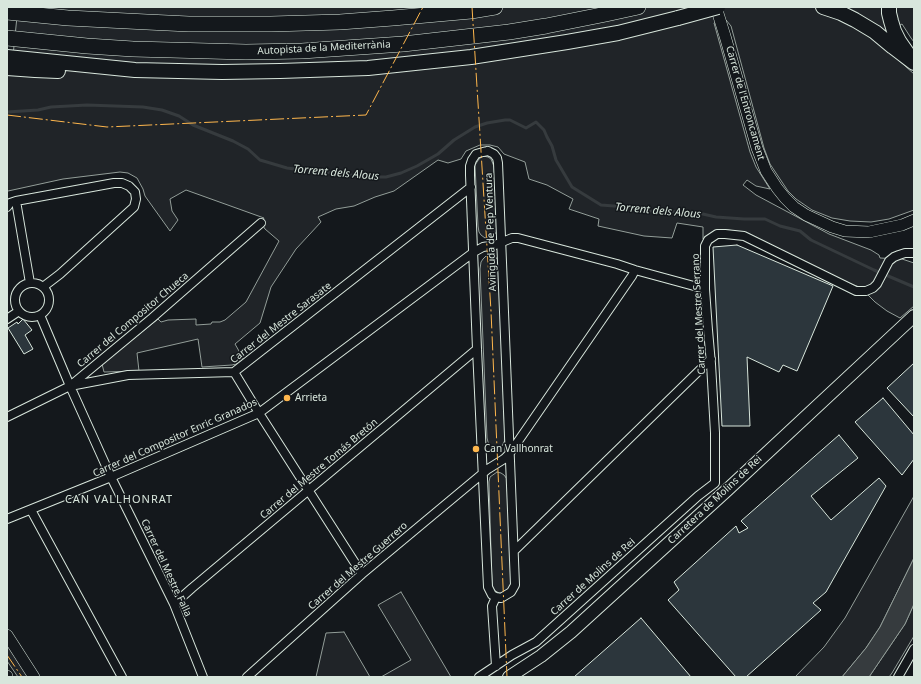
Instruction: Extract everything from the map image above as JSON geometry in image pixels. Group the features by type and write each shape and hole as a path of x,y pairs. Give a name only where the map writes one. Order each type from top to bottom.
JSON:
{"highway":[{"path":"7,12 68,18 139,22 189,24 271,24 340,22 393,18 495,7"},
{"name":"Autopista de la Mediterrània","path":"7,38 133,49 246,52 302,50 403,44 509,32 638,7"},
{"path":"7,68 88,72 135,70 222,72 368,68 471,57 567,42 618,33 717,7"},
{"path":"823,7 841,13 875,32 914,63 894,31 889,13 889,7"},
{"path":"7,58 135,70"}],"main road":[{"name":"Carretera de Molins de Rei","path":"509,677 541,656 571,632 726,491 914,316"}],"street":[{"name":"Carrer de l'Entroncament","path":"717,7 757,148 766,170 785,198 794,207 806,215 832,227 845,231 869,232 902,225 914,220"},
{"name":"Avinguda de Pep Ventura","path":"488,151 494,154 498,163 502,242 515,585 511,592 501,598 492,595 488,586 470,166 476,154 488,151"},
{"path":"7,207 10,203 16,201 122,183 129,186 135,192 136,199 134,207 60,274 43,287"},
{"name":"Carrer del Mestre Sarasate","path":"70,386 128,375 234,372 471,187"},
{"path":"16,201 30,283"},
{"name":"Carrer del Compositor Chueca","path":"7,417 70,386 152,318 261,223"},
{"name":"Carrer del Mestre Serrano","path":"715,482 715,433 706,289 705,246 708,240 717,234 744,236 856,291 866,291 873,288 877,284 890,261 899,254 910,252 914,253"},
{"name":"Carrer del Compositor Enric Granados","path":"7,520 260,413 474,252 512,238 518,238 617,264 706,289"},
{"name":"Carrer del Mestre Guerrero","path":"247,677 362,574 510,453 632,276 634,270"},
{"path":"27,283 38,284 43,287 49,298 45,310 40,315 35,317 29,316 19,311 14,300 19,288 27,283"},
{"path":"7,319 19,311"},
{"name":"Carrer del Mestre Falla","path":"40,315 111,477 174,604 203,677"},
{"name":"Carrer del Mestre Tomás Bretón","path":"174,604 477,349"},
{"path":"514,551 711,359"},
{"path":"234,372 362,574"},
{"name":"Carrer de Molins de Rei","path":"479,677 512,655 536,642 715,482"},
{"path":"31,510 122,677"},
{"path":"496,597 492,606 496,666"},
{"path":"7,635 34,677"},
{"path":"898,677 914,649"}],"shaded area":[{"path":"18,7 914,7 914,42 902,24 875,39 914,74 914,210 889,219 871,222 832,218 812,210 796,199 788,191 770,164 764,148 731,26 726,20 714,23 750,152 756,167 770,189 756,186 747,180 743,185 756,195 829,234 871,250 879,255 880,258 902,259 914,263 914,306 900,318 875,302 860,287 740,232 719,230 703,239 703,227 677,223 672,238 644,236 598,226 599,219 569,209 573,199 547,185 529,179 525,162 504,154 498,147 480,145 466,151 461,159 448,163 438,160 394,191 354,206 336,209 318,217 321,222 296,249 271,287 260,323 235,344 243,358 236,364 202,367 198,339 137,353 139,371 104,372 102,364 158,319 161,322 168,320 196,319 196,325 211,324 212,322 220,322 225,320 246,302 279,241 265,229 261,223 264,218 186,190 170,199 172,211 178,220 170,231 145,196 137,178 128,173 120,172 63,179 7,192 7,75 11,75"},
{"path":"483,156 491,159 495,169 497,231 493,237 485,238 479,232 478,226 475,165"},
{"path":"486,256 495,256 499,262 505,440 499,448 491,447 487,438 480,269 483,259"},
{"path":"497,472 504,475 507,479 512,585 502,593 494,590 492,586 489,482 490,477"},
{"path":"914,496 914,558 880,627 866,648 842,677 795,677 824,647 845,618"},
{"path":"914,558 914,604 905,624 869,677 842,677 866,648 880,627"},
{"path":"401,592 451,677 381,677 411,660 378,605"},
{"path":"914,604 914,636 892,673 889,677 869,677 905,624"},
{"path":"344,632 370,677 316,677 326,633"},
{"path":"7,643 31,677 18,677 7,661"}],"building":[{"path":"737,245 833,286 797,371 783,365 779,372 747,357 750,426 722,426 713,247"},
{"path":"23,319 32,330 25,335 33,349 24,354 8,328 17,322 18,324"},
{"path":"914,363 914,417 887,388"},
{"path":"883,398 914,435 914,459 902,475 855,422"},
{"path":"839,435 858,458 811,496 831,520 879,478 886,486 826,592 813,603 821,610 746,677 736,677 668,600 679,590 674,582 736,526 739,533 748,528 741,521"},
{"path":"641,618 691,677 574,677"}],"waterway":[{"name":"Torrent dels Alous","path":"7,112 87,105 143,107 162,110 179,116 193,125 233,141 248,149 260,160 287,168 363,177 386,177 401,173 438,154 454,140 475,127 487,123 510,120 526,128 536,122 544,130 552,146 556,160 572,187 601,205 627,207 649,211 694,212 716,217 765,219 780,226 800,231 811,240 914,287"}],"power":[{"path":"7,115 107,127 366,115 423,7"},
{"path":"472,7 491,311 507,677"},
{"path":"7,655 22,677"}],"place":[{"name":"Arrieta","path":"287,398"},
{"name":"Can Vallhonrat","path":"476,449"}],"district":[{"name":"CAN VALLHONRAT","path":"119,500"}]}
